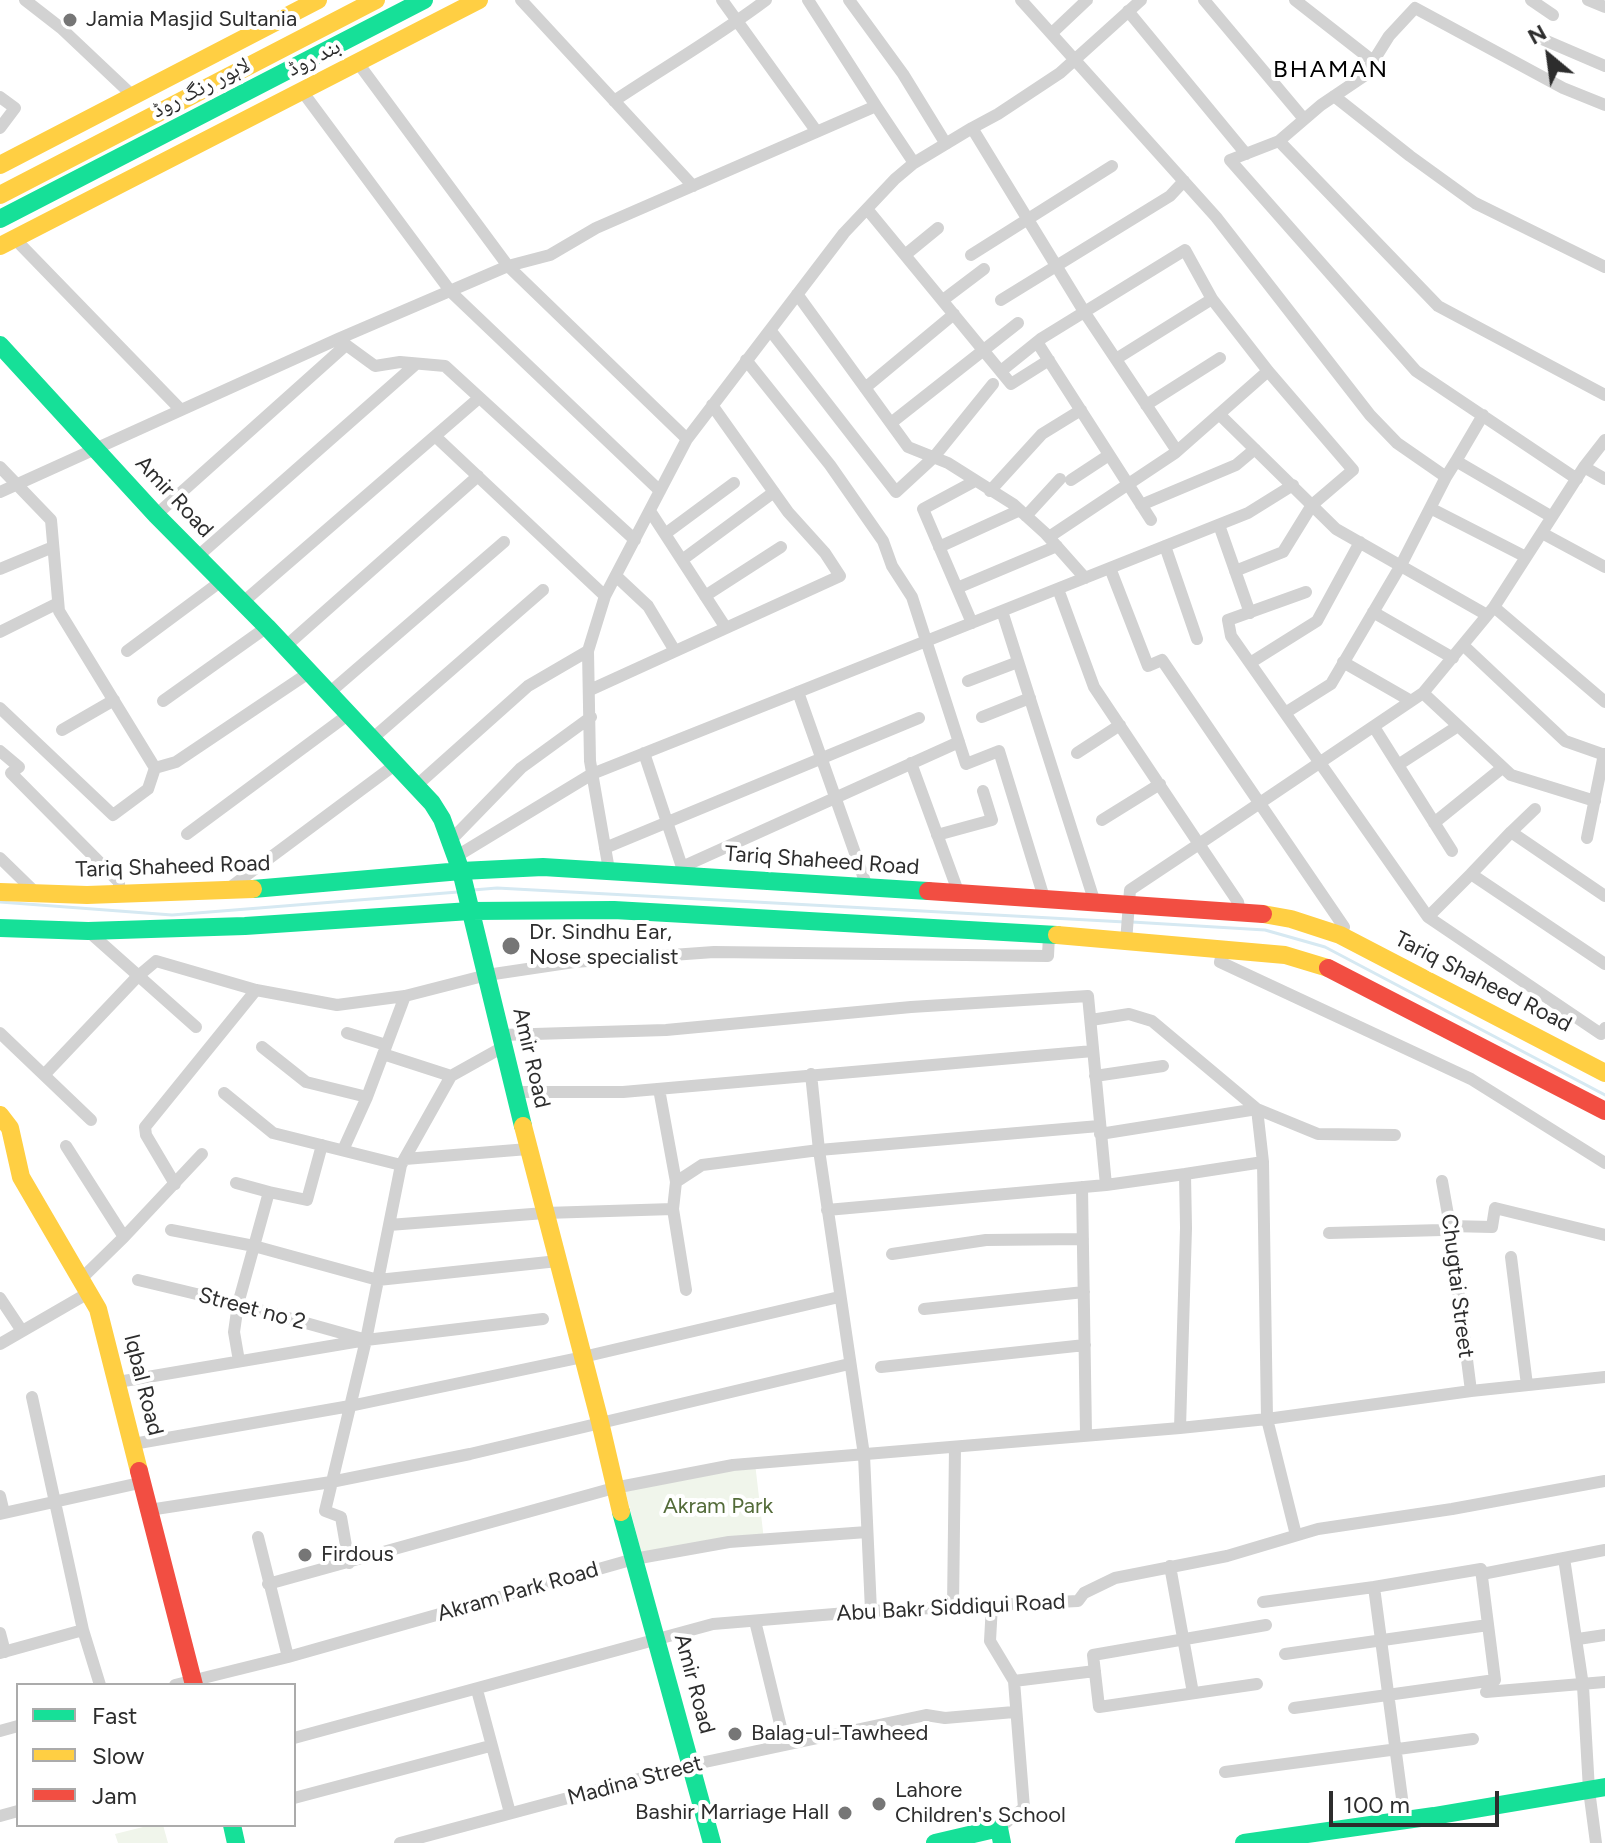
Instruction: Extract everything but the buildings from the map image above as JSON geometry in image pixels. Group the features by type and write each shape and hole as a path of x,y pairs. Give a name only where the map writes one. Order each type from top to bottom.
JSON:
{"main road":[{"path":"0,165 318,0"},
{"name":"لاہور رنگ روڈ","path":"0,195 376,0"},
{"name":"لاہور رنگ روڈ","path":"0,219 424,0"},
{"name":"بند روڈ","path":"7,242 479,0"},
{"name":"Amir Road","path":"0,345 156,515 286,646 438,811 458,861 614,1488 712,1843"},
{"name":"Tariq Shaheed Road","path":"0,892 119,894 292,887 458,861 683,871 1127,908 1240,912 1291,919 1340,935 1605,1073"},
{"path":"0,928 88,931 245,926 470,909 614,910 1049,935 1126,936 1285,955 1324,966 1605,1111"},
{"name":"Iqbal Road","path":"0,1115 10,1128 6,1147 85,1286 107,1335 144,1482 187,1683"},
{"path":"1244,1843 1405,1821 1597,1789"},
{"path":"935,1843 1000,1835"}],"street":[{"path":"25,0 61,28 133,96"},
{"path":"521,0 693,186"},
{"path":"722,0 817,132"},
{"path":"614,101 766,0"},
{"path":"808,0 914,163"},
{"path":"849,0 903,74 946,144"},
{"path":"1021,0 1216,217 1370,415 1397,443 1446,477"},
{"path":"1052,33 1087,0"},
{"path":"609,870 592,774 588,651 605,596 687,439 844,233 914,163 1060,73 1141,0"},
{"path":"1204,0 1304,119"},
{"path":"1295,0 1373,61"},
{"path":"1531,0 1553,15"},
{"path":"1588,0 1605,7"},
{"path":"1605,105 1563,88 1418,4 1389,36 1364,76 1279,141 1230,160 1416,371 1580,473 1605,479"},
{"path":"1128,11 1246,154"},
{"path":"1542,39 1605,66"},
{"path":"358,63 508,266 687,439"},
{"path":"302,91 451,292 660,491"},
{"path":"1334,96 1475,203 1605,267"},
{"path":"0,97 15,108 0,128"},
{"path":"0,492 180,409 342,342 508,266 550,255 596,228 876,106"},
{"path":"972,128 1085,313 1177,451"},
{"path":"1279,141 1438,306 1605,395"},
{"path":"971,255 1112,166"},
{"path":"1001,300 1170,196 1184,181"},
{"path":"867,209 1011,384 1049,360"},
{"path":"905,255 938,228"},
{"path":"7,242 180,409"},
{"path":"1001,371 1037,342 1185,250 1212,299 1268,371 1353,470 1312,505 1283,552 1235,571"},
{"path":"943,300 984,269"},
{"path":"797,294 908,447 934,457 1023,513 1085,578"},
{"path":"1116,359 1212,299"},
{"path":"865,388 954,314"},
{"path":"891,423 1018,323"},
{"path":"770,330 896,492 934,457 993,384"},
{"path":"342,342 375,366 400,362 445,366 635,540"},
{"path":"156,515 342,342"},
{"path":"1037,342 1151,520"},
{"path":"1146,405 1220,358"},
{"path":"746,360 830,465 883,541 892,566 912,597 966,764 999,751 1045,901"},
{"path":"197,557 416,364"},
{"path":"957,588 1053,541 1127,483 1177,451 1268,371"},
{"path":"242,603 479,398"},
{"path":"590,690 840,576 825,553 788,512 712,405"},
{"path":"990,491 1042,434 1081,410"},
{"path":"1219,414 1336,529 1491,611 1605,702"},
{"path":"1285,713 1331,684 1401,565 1446,477 1483,415"},
{"path":"436,437 605,596"},
{"path":"1126,936 1130,890 1423,693 1491,611 1580,473 1605,440"},
{"path":"1141,505 1236,465 1255,449"},
{"path":"939,547 1023,513 1066,480 1109,455"},
{"path":"1456,461 1552,517"},
{"path":"0,467 51,520 59,611 155,768 148,789 113,815 0,708"},
{"path":"286,646 478,476"},
{"path":"972,623 923,509 975,481"},
{"path":"665,534 734,483"},
{"path":"458,861 592,774 1219,525 1248,513 1293,485"},
{"path":"682,560 774,492"},
{"path":"1432,509 1526,557"},
{"path":"650,511 726,628"},
{"path":"1219,525 1250,613"},
{"path":"1542,533 1605,567"},
{"path":"329,693 504,542"},
{"path":"1250,663 1317,621 1360,542"},
{"path":"1165,546 1197,639"},
{"path":"0,569 53,547"},
{"path":"705,596 781,547"},
{"path":"1110,568 1148,666 1162,660 1344,927 1340,935"},
{"path":"616,576 648,606 675,651"},
{"path":"127,651 220,582"},
{"path":"1058,589 1094,687 1238,902 1240,912"},
{"path":"373,738 543,590"},
{"path":"1306,592 1228,620 1231,636 1428,917 1601,1034 1605,1028"},
{"path":"0,632 58,603"},
{"path":"1002,611 1095,903"},
{"path":"1373,612 1453,658"},
{"path":"163,701 267,627"},
{"path":"1463,645 1565,741 1605,754 1587,838"},
{"path":"416,786 528,686 588,651"},
{"path":"968,681 1018,662"},
{"path":"1343,662 1411,701"},
{"path":"155,768 176,762 310,672"},
{"path":"798,692 867,887"},
{"path":"1423,693 1511,775 1595,801"},
{"path":"982,717 1030,698"},
{"path":"62,730 114,700"},
{"path":"187,834 349,714"},
{"path":"458,861 521,768 591,717"},
{"path":"605,848 919,718"},
{"path":"1077,753 1120,725"},
{"path":"1398,765 1458,726"},
{"path":"1374,727 1452,851"},
{"path":"644,753 683,871 835,796 959,742"},
{"path":"0,751 19,767 11,773 119,882 119,894"},
{"path":"911,763 959,894"},
{"path":"228,889 396,764"},
{"path":"1434,823 1502,768"},
{"path":"1102,820 1160,784"},
{"path":"937,835 992,820 983,791"},
{"path":"1428,917 1535,809"},
{"path":"1511,832 1605,896"},
{"path":"0,858 38,895"},
{"path":"1471,874 1605,964"},
{"path":"88,931 196,1027"},
{"path":"44,1075 156,961 256,990 337,1005 405,996 487,975 574,962 714,952 1048,956 1049,935"},
{"path":"1223,949 1220,962 1471,1079 1605,1163"},
{"path":"175,1184 146,1135 145,1127 256,990"},
{"path":"343,1150 367,1097 405,996"},
{"path":"349,1563 341,1517 325,1511 366,1340 403,1162 451,1076 502,1041 666,1030 911,1007 1088,996 1106,1185"},
{"path":"1091,1020 1129,1014 1152,1021 1257,1109 1318,1134 1395,1135"},
{"path":"0,1033 91,1120"},
{"path":"347,1033 451,1076"},
{"path":"262,1047 306,1082 367,1097"},
{"path":"515,1092 623,1092 1093,1051"},
{"path":"1095,1076 1163,1066"},
{"path":"811,1074 839,1297 864,1455 871,1611"},
{"path":"659,1089 676,1182 673,1209 686,1290"},
{"path":"224,1093 273,1133 403,1162 528,1149"},
{"path":"676,1182 702,1165 819,1150 1099,1130 1257,1109"},
{"path":"1257,1109 1263,1162 1267,1419 1296,1535"},
{"path":"236,1183 307,1200 322,1145"},
{"path":"66,1146 124,1237"},
{"path":"0,1344 85,1286 124,1237 202,1154"},
{"path":"827,1210 1106,1185 1263,1162"},
{"path":"1180,1428 1185,1174"},
{"name":"Chugtai Street","path":"1442,1181 1471,1391"},
{"path":"1082,1187 1086,1434"},
{"path":"239,1361 234,1332 238,1304 269,1192"},
{"path":"1329,1233 1442,1230 1450,1226 1492,1227 1495,1208 1605,1235"},
{"path":"389,1225 545,1213 673,1209"},
{"path":"171,1230 254,1246 378,1280 558,1261"},
{"path":"892,1254 986,1240 1083,1239"},
{"path":"1511,1257 1527,1385"},
{"name":"Street no 2","path":"138,1280 366,1340"},
{"path":"924,1309 1084,1292"},
{"path":"133,1444 350,1406 583,1357 839,1297"},
{"path":"0,1298 22,1331"},
{"path":"118,1382 366,1340 543,1319"},
{"path":"881,1367 1085,1345"},
{"path":"149,1510 331,1482 470,1454 849,1364"},
{"path":"268,1584 614,1488 733,1465 1180,1428 1605,1377"},
{"path":"32,1397 83,1630 99,1683"},
{"path":"953,1607 955,1447"},
{"name":"Abu Bakr Siddiqui Road","path":"296,1737 713,1624 871,1611 1078,1601 1084,1593 1115,1578 1227,1556 1296,1535 1605,1481"},
{"path":"0,1496 2,1514 144,1482"},
{"name":"Akram Park Road","path":"187,1683 634,1559 729,1542 867,1532"},
{"path":"258,1537 288,1657"},
{"path":"1482,1574 1605,1550"},
{"path":"1564,1558 1578,1639 1597,1789 1596,1843"},
{"path":"1170,1566 1193,1693"},
{"path":"1263,1602 1481,1569 1495,1680 1294,1708"},
{"path":"1374,1587 1405,1821"},
{"path":"992,1605 990,1641 1014,1681 1014,1712 1024,1808 1000,1835"},
{"path":"755,1621 785,1744"},
{"path":"1257,1684 1099,1707 1093,1655 1266,1625"},
{"path":"1285,1654 1488,1625"},
{"path":"0,1633 3,1652 83,1630"},
{"path":"1578,1639 1605,1635"},
{"path":"1014,1681 1095,1671"},
{"path":"1486,1692 1605,1682"},
{"path":"477,1690 510,1813"},
{"name":"Madina Street","path":"400,1843 691,1765 785,1744 926,1715 945,1718 1014,1712"},
{"path":"1225,1772 1473,1739"},
{"path":"296,1797 490,1746"}],"green space":[{"name":"Akram Park","path":"755,1463 764,1540 642,1555 624,1486"},
{"path":"143,1827 164,1827 168,1843 118,1843 115,1834"}],"waterway":[{"path":"473,890 497,888 1125,922"},
{"path":"0,902 172,915 458,892"},
{"path":"1132,922 1265,930 1325,947 1605,1095"}],"traffic: fast":[{"path":"0,219 424,0"},
{"path":"0,345 156,515 267,627 432,803 442,819 461,871 523,1126"},
{"path":"253,889 543,867 928,891"},
{"path":"0,928 88,931 245,926 470,911 614,910 1057,935"},
{"path":"621,1512 712,1843"},
{"path":"1244,1843 1434,1816 1605,1787"},
{"path":"232,1827 236,1843"},
{"path":"935,1843 999,1828 1002,1843"}],"traffic: slow":[{"path":"0,165 318,0"},
{"path":"0,195 376,0"},
{"path":"0,246 479,0"},
{"path":"0,892 87,895 253,889"},
{"path":"1263,914 1291,919 1340,935 1605,1073"},
{"path":"1057,935 1285,955 1328,968"},
{"path":"0,1115 10,1128 21,1177 98,1309 139,1471"},
{"path":"523,1126 621,1512"}],"traffic: jam":[{"path":"928,891 1263,914"},
{"path":"1328,968 1605,1111"},
{"path":"139,1471 193,1683"}],"place":[{"name":"Jamia Masjid Sultania","path":"70,20"},
{"name":"Dr. Sindhu Ear, Nose specialist","path":"511,946"},
{"name":"Firdous","path":"305,1555"},
{"name":"Balag-ul-Tawheed","path":"735,1734"},
{"name":"Lahore Children's School","path":"879,1804"},
{"name":"Bashir Marriage Hall","path":"845,1813"}],"district":[{"name":"BHAMAN","path":"1331,70"}]}
